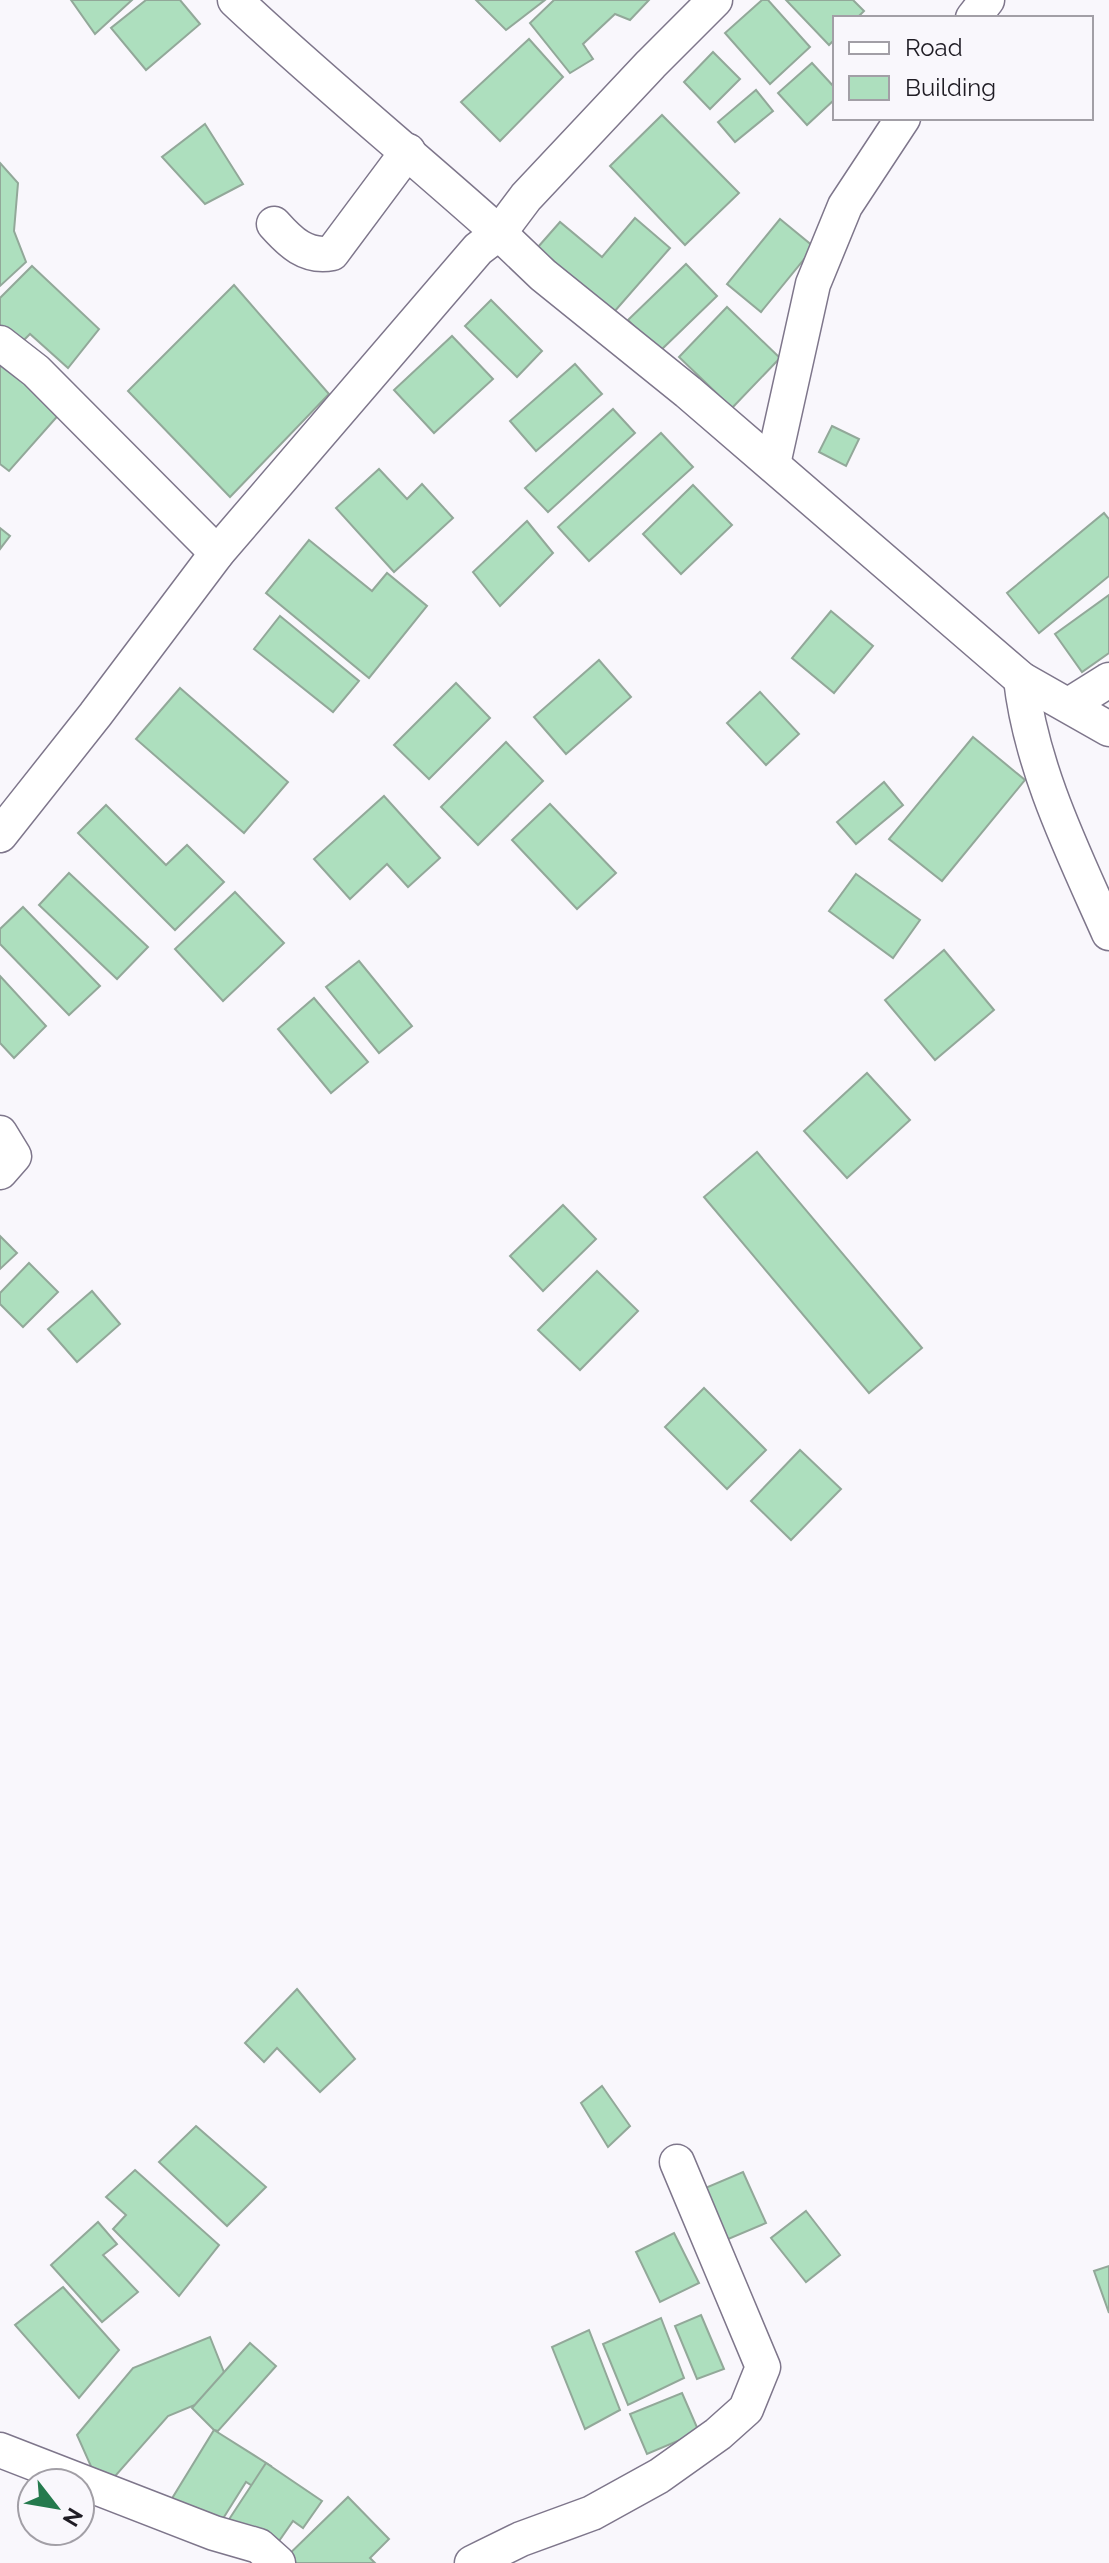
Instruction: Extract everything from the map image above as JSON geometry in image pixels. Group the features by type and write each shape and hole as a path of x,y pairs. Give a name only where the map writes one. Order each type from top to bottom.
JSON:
{"street":[{"path":"235,0 293,55 408,151 543,275 688,392 1021,679 1109,729"},
{"path":"975,16 987,0"},
{"path":"0,835 217,553 478,249 499,233 526,197 707,3"},
{"path":"773,464 813,284 845,206 902,120"},
{"path":"274,224 292,244 319,256 332,253 408,151"},
{"path":"0,343 36,371 217,553"},
{"path":"1021,679 1024,706 1056,813 1109,933"},
{"path":"1069,705 1109,680"},
{"path":"0,1133 14,1156 0,1172"},
{"path":"472,2563 521,2539 592,2513 659,2476 718,2434 746,2409 763,2367 677,2162"},
{"path":"0,2450 214,2533 259,2546 278,2563"}],"building":[{"path":"71,0 132,0 95,34"},
{"path":"146,0 180,0 200,24 146,70 111,28"},
{"path":"476,0 545,0 506,30"},
{"path":"554,0 649,0 630,20 615,14 583,44 593,59 570,73 530,23"},
{"path":"762,0 768,0 810,47 770,84 725,33"},
{"path":"786,0 853,0 864,11 859,16 833,16 833,41 829,45"},
{"path":"529,39 563,77 500,141 461,102"},
{"path":"713,52 740,79 710,109 684,82"},
{"path":"812,63 833,86 833,101 807,125 778,93"},
{"path":"756,90 773,111 735,142 718,122"},
{"path":"662,115 739,193 685,245 610,166"},
{"path":"205,124 243,184 205,204 162,157"},
{"path":"0,163 18,183 14,231 26,262 0,286"},
{"path":"635,218 670,248 607,320 531,255 560,222 602,257"},
{"path":"780,219 814,247 761,312 727,284"},
{"path":"686,264 717,296 659,352 628,320"},
{"path":"32,266 99,329 68,368 30,334 12,352 0,340 0,298"},
{"path":"234,285 329,394 230,497 128,391"},
{"path":"491,300 542,351 517,377 465,326"},
{"path":"727,307 780,358 732,408 679,357"},
{"path":"452,336 493,379 434,433 394,390"},
{"path":"0,355 62,411 9,471 0,464"},
{"path":"575,364 602,394 536,451 510,421"},
{"path":"613,409 635,433 548,512 525,488"},
{"path":"832,426 859,439 846,466 819,452"},
{"path":"661,433 693,467 589,561 558,527"},
{"path":"379,469 407,499 422,484 453,518 394,572 336,508"},
{"path":"693,485 732,525 681,574 643,534"},
{"path":"1104,513 1109,519 1109,576 1039,633 1007,593"},
{"path":"527,521 553,553 500,606 473,572"},
{"path":"0,528 10,536 0,549"},
{"path":"309,540 372,591 387,573 427,606 369,678 266,593"},
{"path":"1109,595 1109,653 1082,672 1055,634"},
{"path":"831,611 873,646 834,693 792,658"},
{"path":"280,616 359,681 333,712 254,649"},
{"path":"599,660 631,697 566,754 534,717"},
{"path":"456,683 490,718 429,779 394,745"},
{"path":"180,688 288,782 244,833 136,739"},
{"path":"760,692 799,734 766,765 727,723"},
{"path":"973,737 1025,780 942,881 889,839"},
{"path":"506,742 543,781 478,845 441,807"},
{"path":"884,782 903,805 856,844 837,822"},
{"path":"384,796 440,858 408,887 387,864 350,899 314,859"},
{"path":"550,804 616,873 577,909 512,840"},
{"path":"106,805 166,865 187,845 224,882 175,930 78,833"},
{"path":"69,873 148,947 117,979 39,905"},
{"path":"856,874 920,920 893,958 829,911"},
{"path":"235,892 284,943 223,1001 175,949"},
{"path":"23,907 100,986 69,1015 0,944 0,929"},
{"path":"944,950 994,1010 935,1060 885,1000"},
{"path":"359,961 412,1026 379,1053 326,987"},
{"path":"0,976 46,1026 14,1058 0,1043"},
{"path":"314,998 368,1062 331,1093 278,1029"},
{"path":"867,1073 910,1120 847,1178 804,1131"},
{"path":"757,1152 922,1348 869,1393 704,1197"},
{"path":"563,1205 596,1239 543,1291 510,1256"},
{"path":"0,1236 17,1253 0,1269"},
{"path":"29,1263 58,1292 23,1327 0,1304 0,1293"},
{"path":"597,1271 638,1311 580,1370 538,1330"},
{"path":"92,1291 120,1324 77,1362 48,1329"},
{"path":"704,1388 766,1450 727,1489 665,1427"},
{"path":"800,1450 841,1489 791,1540 751,1501"},
{"path":"297,1989 355,2059 320,2092 277,2048 264,2062 245,2043"},
{"path":"602,2086 630,2126 608,2147 581,2103"},
{"path":"196,2126 266,2187 227,2226 159,2162"},
{"path":"135,2170 219,2245 179,2296 113,2229 126,2215 106,2197"},
{"path":"743,2172 766,2223 726,2240 703,2189"},
{"path":"806,2211 840,2255 806,2282 771,2238"},
{"path":"98,2222 117,2244 103,2255 138,2292 102,2322 51,2265"},
{"path":"674,2233 699,2283 660,2302 636,2252"},
{"path":"1109,2266 1109,2313 1094,2271"},
{"path":"63,2287 119,2350 79,2398 15,2325"},
{"path":"701,2315 724,2369 697,2379 675,2326"},
{"path":"661,2318 684,2378 628,2405 603,2344"},
{"path":"589,2330 620,2410 585,2429 552,2347"},
{"path":"210,2337 231,2390 168,2416 102,2491 96,2478 96,2467 91,2467 77,2435 133,2368"},
{"path":"250,2343 276,2366 218,2431 214,2430 192,2408"},
{"path":"682,2393 699,2432 647,2454 630,2414"},
{"path":"214,2430 271,2466 257,2489 246,2482 214,2533 168,2505"},
{"path":"266,2463 322,2501 303,2528 293,2521 270,2554 226,2524"},
{"path":"348,2497 389,2539 370,2558 375,2563 280,2563"}]}
